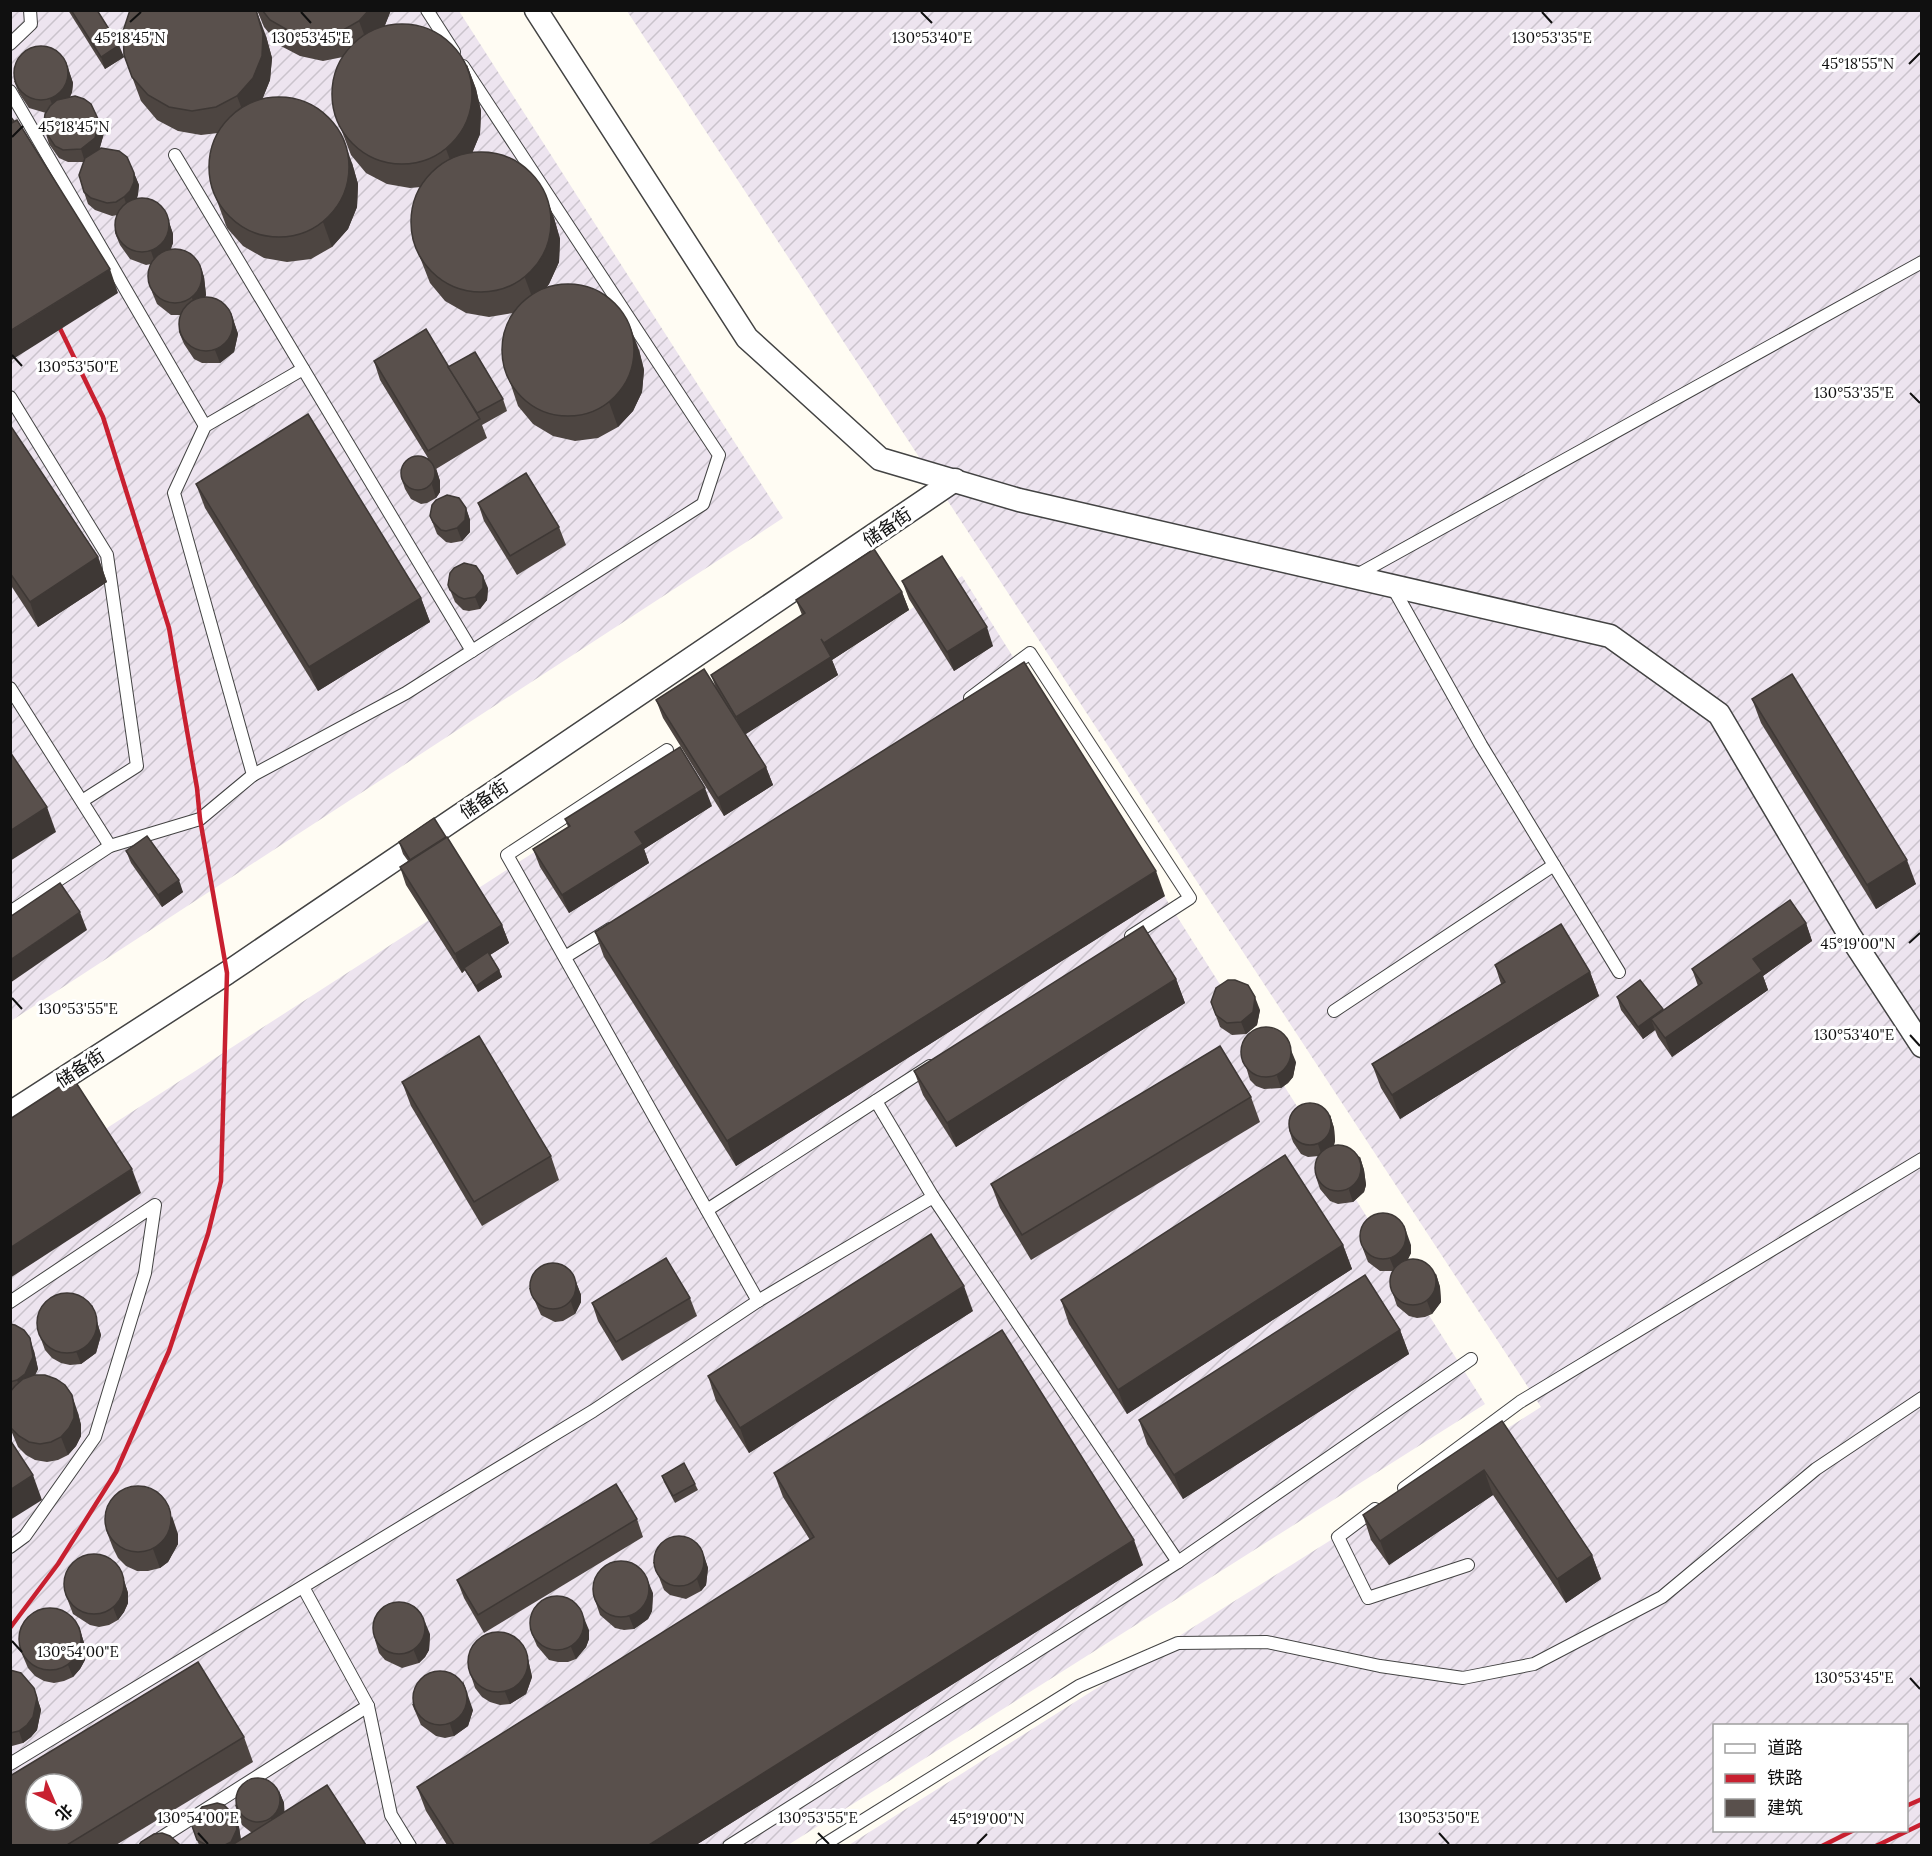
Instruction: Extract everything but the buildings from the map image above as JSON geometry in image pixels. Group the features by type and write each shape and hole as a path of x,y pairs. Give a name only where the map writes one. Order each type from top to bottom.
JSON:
{"street":[{"path":"536,10 747,338 880,459 1019,500 1610,636 1719,714 1850,936 1922,1046"},
{"name":"储备街","path":"10,1113 227,973 954,480"}],"lane":[{"path":"10,44 31,24 30,10"},
{"path":"10,912 110,846 200,819 253,775 406,693 703,504 719,455 427,10"},
{"path":"10,91 205,426"},
{"path":"175,155 472,651"},
{"path":"1354,576 1922,262"},
{"path":"253,775 174,493 205,426 303,369"},
{"path":"10,397 107,555 137,766 82,801"},
{"path":"1392,585 1481,745 1619,972"},
{"path":"958,706 1030,653 1190,898 1122,942"},
{"path":"10,688 110,846"},
{"path":"667,750 507,855 758,1301"},
{"path":"1334,1011 1554,865"},
{"path":"565,957 624,920"},
{"path":"707,1210 945,1056"},
{"path":"876,1101 933,1197 1178,1562"},
{"path":"1468,1565 1368,1598 1338,1537 1520,1402 1922,1160"},
{"path":"10,1764 592,1411 758,1301 933,1197"},
{"path":"10,1302 155,1205 145,1273 95,1437 25,1536 10,1547"},
{"path":"729,1845 1178,1562 1471,1359"},
{"path":"822,1845 1079,1686 1178,1643 1268,1642 1380,1666 1463,1677 1534,1664 1662,1597 1816,1469 1922,1398"},
{"path":"303,1587 368,1706 391,1815 410,1845"},
{"path":"148,1845 368,1706"}],"shaded area":[{"path":"11,11 459,11 783,518 11,1021"},
{"path":"627,11 1921,11 1921,1845 849,1845 1541,1407"},
{"path":"962,576 1485,1404 788,1845 11,1846 11,1190"}],"railway":[{"path":"10,1628 58,1564 116,1472 169,1351 208,1234 221,1181 227,973 169,628 103,417 53,314"},
{"path":"1908,1805 1922,1799"},
{"path":"1908,1831 1922,1824"},
{"path":"1822,1846 1850,1832"},
{"path":"1876,1846 1905,1832"}]}
